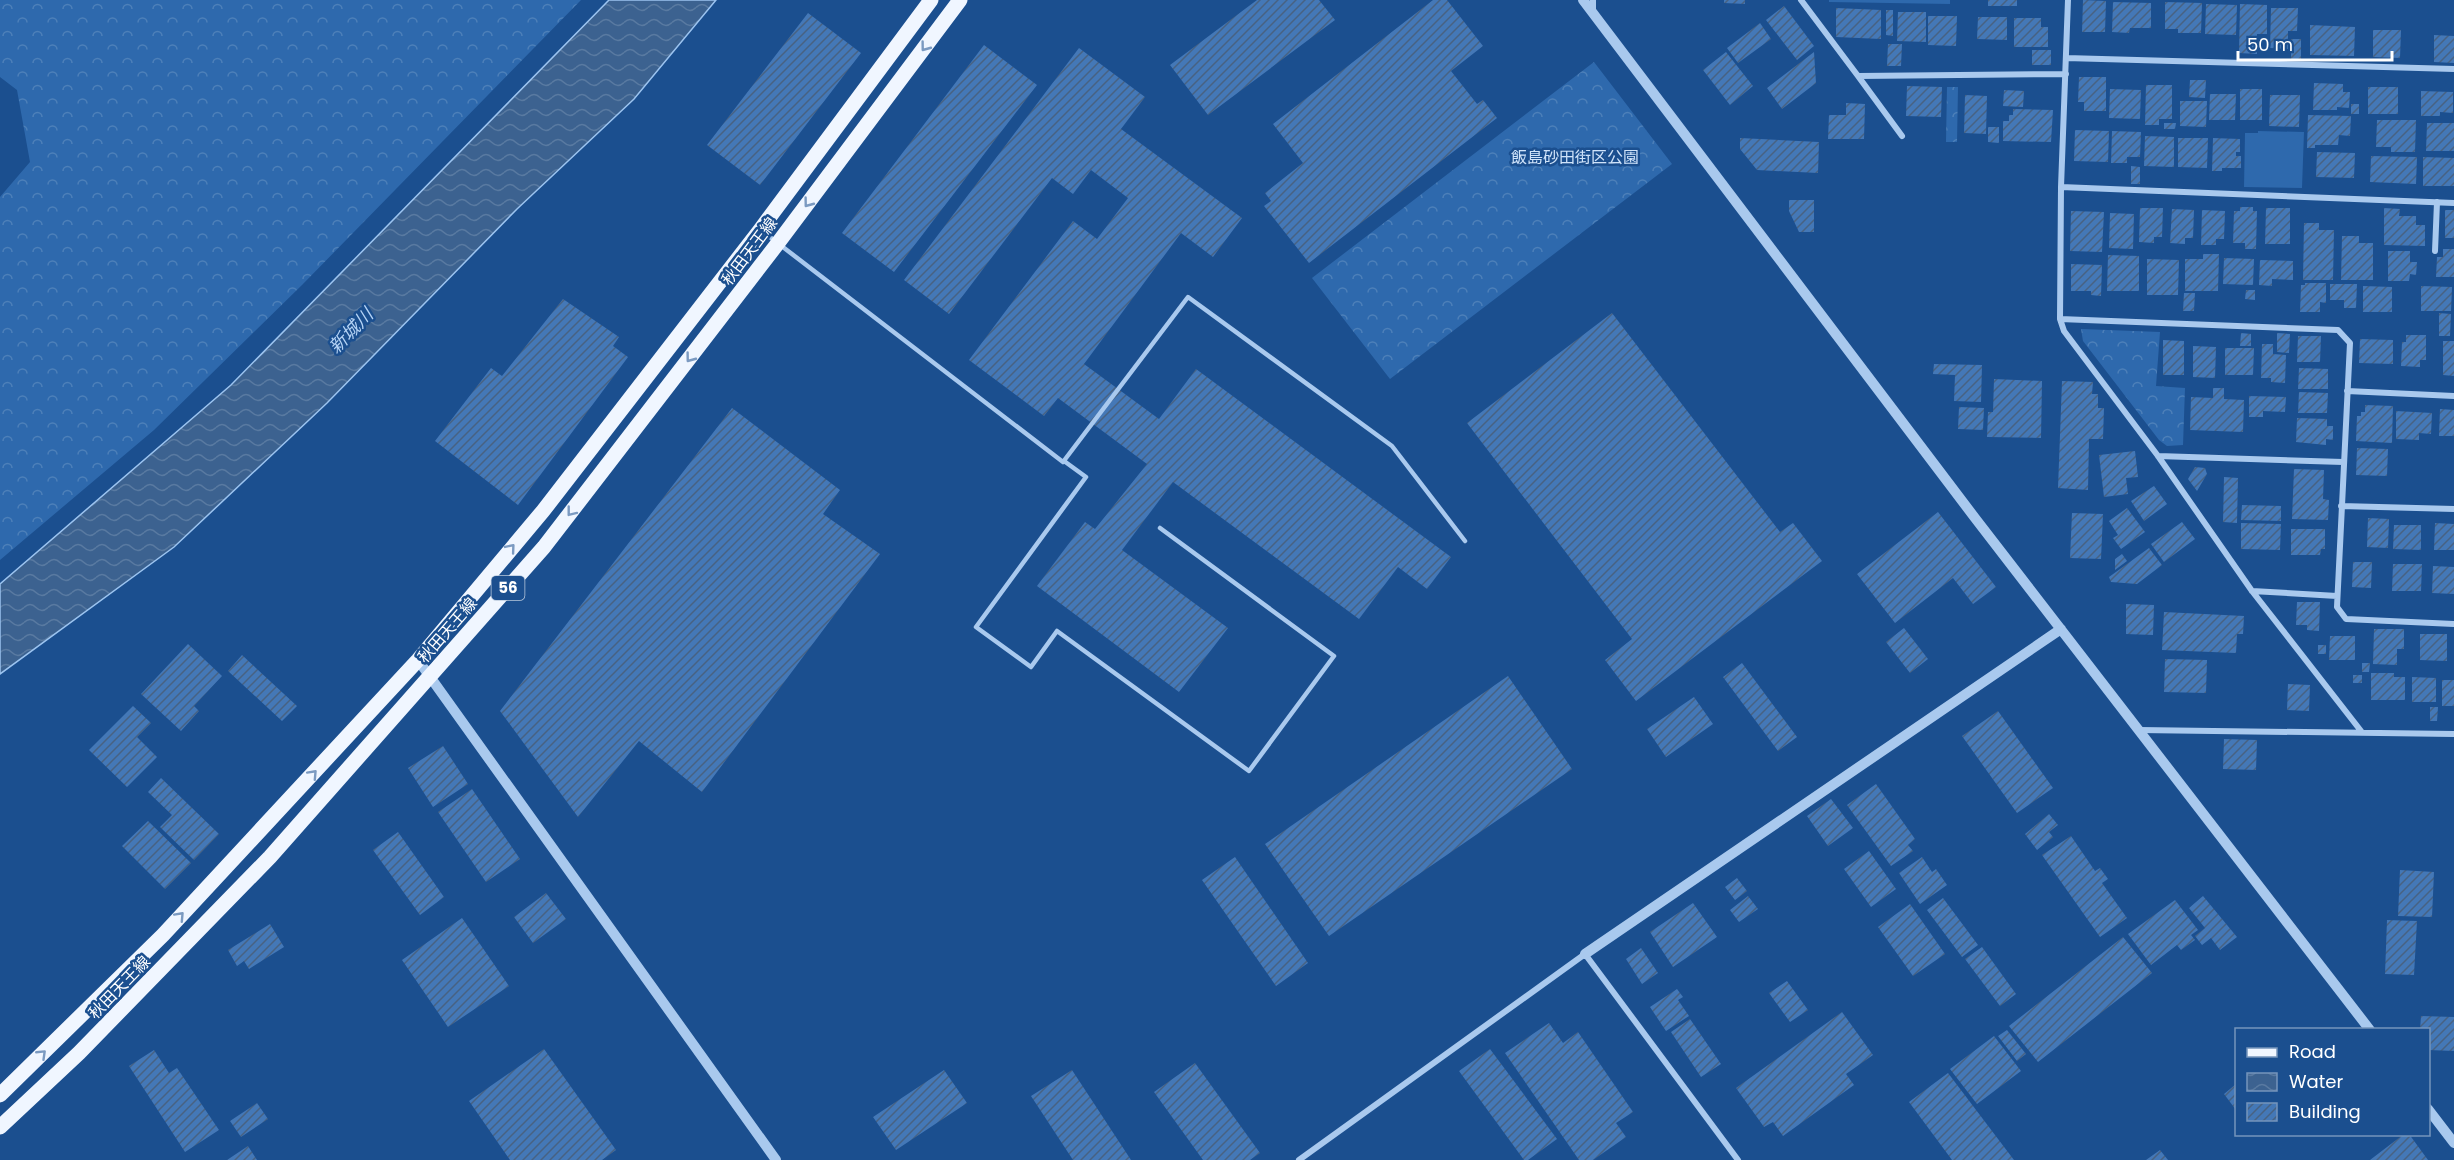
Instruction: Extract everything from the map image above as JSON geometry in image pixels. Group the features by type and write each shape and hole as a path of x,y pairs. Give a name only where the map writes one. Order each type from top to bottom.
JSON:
{"main road":[{"name":"秋田天王線","path":"0,1095 163,934 418,660 543,511 760,230 931,0"},
{"name":"秋田天王線","path":"0,1127 79,1053 270,857 544,547 778,243 960,0"}],"street":[{"path":"1583,0 2061,630 2369,1028"},
{"path":"1593,0 1593,13"},
{"path":"1801,0 1902,136"},
{"path":"2068,0 2061,187 2061,319 2064,331 2158,456 2252,591 2361,731"},
{"path":"2066,58 2454,69"},
{"path":"1858,76 2066,74"},
{"path":"2061,187 2454,202"},
{"path":"2435,251 2437,202"},
{"path":"2061,319 2338,330 2350,343 2337,608 2346,620 2454,624"},
{"path":"2347,391 2454,396"},
{"path":"2158,456 2343,462"},
{"path":"2341,506 2454,509"},
{"path":"2252,591 2337,596"},
{"path":"1299,1160 1585,954 2061,630"},
{"path":"418,660 776,1160"},
{"path":"2139,730 2361,731 2454,734"},
{"path":"1585,954 1738,1160"},
{"path":"2430,1112 2454,1143"}],"lane":[{"path":"760,230 1086,477 976,627 1031,667 1057,631 1249,771 1334,656 1160,528"},
{"path":"1064,461 1188,297 1392,446 1465,541"}],"green space":[{"path":"0,0 581,0 303,284 154,430 0,560 0,197 30,162 17,90 0,77"},
{"path":"1829,0 1950,0 1950,4 1829,2"},
{"name":"飯島砂田街区公園","path":"1594,62 1672,164 1390,379 1312,278"},
{"path":"1947,87 1958,87 1957,142 1946,142"},
{"path":"2258,131 2304,132 2302,188 2244,187 2245,133 2258,133"},
{"path":"2081,329 2160,332 2156,386 2185,388 2183,445 2167,446 2159,440 2083,341"}],"water":[{"name":"新城川","path":"609,0 716,0 634,99 517,209 327,403 174,547 0,674 0,584 231,385"}],"building":[{"path":"1257,0 1319,0 1335,20 1208,115 1170,65"},
{"path":"1433,0 1447,0 1483,46 1451,71 1477,104 1483,100 1497,118 1309,263 1264,206 1271,201 1265,193 1303,163 1273,124"},
{"path":"1724,0 1745,0 1745,4 1724,3"},
{"path":"1988,0 2017,0 2017,6 1988,6"},
{"path":"2083,0 2106,1 2105,32 2082,32"},
{"path":"2113,2 2151,3 2151,28 2130,28 2129,33 2112,32"},
{"path":"2165,2 2202,3 2201,33 2178,33 2178,29 2165,29"},
{"path":"2206,4 2237,5 2236,35 2205,34"},
{"path":"2240,4 2267,5 2267,34 2257,34 2257,54 2239,53"},
{"path":"1784,6 1814,46 1797,60 1766,20"},
{"path":"1836,8 1881,10 1881,39 1836,37"},
{"path":"2271,8 2298,8 2297,31 2288,31 2288,49 2270,48"},
{"path":"1886,10 1893,10 1893,36 1886,35"},
{"path":"1898,12 1926,12 1926,42 1897,41"},
{"path":"808,13 861,53 760,185 707,145"},
{"path":"1928,16 1957,16 1956,46 1928,45"},
{"path":"1978,17 2007,17 2007,40 1977,39"},
{"path":"2014,18 2041,18 2041,27 2048,27 2048,47 2014,47"},
{"path":"1760,23 1771,39 1738,63 1727,48"},
{"path":"2310,25 2355,27 2354,56 2310,55"},
{"path":"2373,30 2401,30 2400,58 2373,57"},
{"path":"2434,35 2454,36 2454,63 2434,62"},
{"path":"2291,39 2301,39 2301,59 2291,59"},
{"path":"1888,44 1902,44 1901,66 1887,66"},
{"path":"984,45 1037,85 894,272 842,233"},
{"path":"1079,48 1145,97 1121,129 1242,218 1213,257 1181,233 1084,364 1159,419 1196,369 1451,557 1427,589 1398,567 1359,619 1173,482 1122,550 1228,628 1179,692 1037,586 1085,522 1095,529 1147,464 1058,398 1044,416 969,360 1073,221 1097,239 1128,198 1091,170 1073,194 1052,178 949,314 904,280"},
{"path":"2032,50 2051,50 2051,65 2032,65"},
{"path":"1726,52 1753,86 1730,105 1703,70"},
{"path":"1814,52 1816,83 1782,109 1767,88"},
{"path":"2079,77 2106,77 2106,111 2084,111 2084,102 2078,102"},
{"path":"2190,80 2206,80 2205,98 2189,97"},
{"path":"2314,83 2343,84 2343,92 2350,92 2349,108 2313,110"},
{"path":"2146,85 2172,85 2172,119 2159,119 2159,125 2145,125"},
{"path":"1907,86 1942,87 1941,117 1906,116"},
{"path":"2368,87 2398,87 2398,114 2368,114"},
{"path":"2110,89 2141,90 2140,119 2109,118"},
{"path":"2240,89 2262,89 2262,120 2240,120"},
{"path":"2004,90 2024,91 2023,107 2003,106"},
{"path":"2421,91 2453,92 2453,113 2440,112 2440,116 2421,116"},
{"path":"2210,94 2236,94 2235,120 2209,120"},
{"path":"1965,95 1987,96 1986,134 1964,133"},
{"path":"2270,95 2300,95 2299,127 2269,126"},
{"path":"2180,101 2207,101 2206,127 2180,126"},
{"path":"1846,103 1865,104 1864,139 1828,139 1829,115 1846,115"},
{"path":"2351,104 2359,104 2359,114 2351,114"},
{"path":"2013,109 2053,110 2051,142 2003,141 2003,121 2009,121 2009,115 2013,115"},
{"path":"2308,115 2351,116 2350,136 2339,135 2338,145 2315,145 2315,148 2307,148"},
{"path":"2377,120 2416,120 2415,152 2391,152 2391,147 2376,147"},
{"path":"2164,123 2176,123 2175,129 2164,129"},
{"path":"2427,123 2454,123 2454,151 2426,151"},
{"path":"1988,127 1999,127 1999,143 1988,142"},
{"path":"2075,130 2109,131 2108,162 2074,161"},
{"path":"2112,131 2141,132 2140,157 2127,157 2127,163 2111,163"},
{"path":"2145,136 2174,137 2174,167 2144,166"},
{"path":"1740,138 1819,142 1818,173 1757,170 1740,149"},
{"path":"2178,138 2208,138 2207,168 2178,167"},
{"path":"2213,138 2240,139 2240,152 2236,152 2236,156 2241,156 2241,168 2222,168 2222,171 2212,171"},
{"path":"2317,152 2355,153 2354,178 2316,177"},
{"path":"2371,156 2417,157 2416,184 2370,182"},
{"path":"2423,157 2454,158 2454,186 2423,186"},
{"path":"2131,166 2140,167 2140,184 2131,184"},
{"path":"1789,200 1814,200 1814,232 1799,232 1789,211"},
{"path":"2240,207 2253,207 2253,211 2257,211 2256,249 2245,249 2245,243 2233,243 2234,211 2240,211"},
{"path":"2140,208 2163,208 2162,237 2154,237 2154,243 2139,242"},
{"path":"2266,208 2290,208 2290,244 2265,244"},
{"path":"2384,208 2400,209 2399,216 2416,216 2416,225 2425,225 2425,246 2384,245"},
{"path":"2172,209 2194,210 2193,238 2185,238 2185,244 2170,243"},
{"path":"2202,210 2225,211 2224,239 2216,239 2216,245 2201,245"},
{"path":"2445,210 2454,210 2454,238 2445,238"},
{"path":"2071,211 2104,212 2102,252 2070,251"},
{"path":"2110,213 2134,214 2133,249 2109,248"},
{"path":"2304,223 2319,223 2319,230 2334,230 2333,280 2303,280"},
{"path":"2342,236 2359,236 2359,243 2373,243 2373,280 2341,280"},
{"path":"2443,249 2454,249 2454,277 2436,277 2437,257 2443,257"},
{"path":"2388,251 2410,251 2410,262 2417,262 2416,275 2410,274 2409,281 2388,281"},
{"path":"2203,254 2219,254 2218,291 2185,291 2185,259 2203,259"},
{"path":"2108,255 2139,256 2139,291 2107,291"},
{"path":"2224,258 2254,259 2253,285 2223,284"},
{"path":"2147,259 2179,260 2178,295 2147,295"},
{"path":"2260,260 2293,261 2293,280 2272,279 2272,286 2259,285"},
{"path":"2071,264 2102,265 2101,296 2091,295 2091,291 2071,291"},
{"path":"2326,283 2326,303 2320,302 2320,312 2300,312 2301,285"},
{"path":"2330,284 2357,284 2356,308 2344,308 2344,300 2330,300"},
{"path":"2363,286 2392,287 2392,312 2363,312"},
{"path":"2421,286 2452,287 2451,311 2421,311"},
{"path":"2246,290 2255,290 2255,300 2245,299"},
{"path":"2184,293 2195,293 2194,311 2183,311"},
{"path":"563,299 619,337 613,346 628,357 518,505 435,441 491,368 502,376"},
{"path":"1612,313 1780,532 1793,523 1822,561 1636,701 1605,660 1632,639 1467,423"},
{"path":"2439,313 2451,314 2450,336 2439,336"},
{"path":"2241,333 2251,334 2251,346 2240,346"},
{"path":"2277,333 2290,334 2289,353 2277,352"},
{"path":"2406,335 2426,335 2426,360 2420,360 2420,367 2401,366 2402,342 2406,342"},
{"path":"2298,336 2321,336 2320,362 2297,362"},
{"path":"2360,339 2393,340 2393,364 2359,363"},
{"path":"2163,340 2184,341 2184,375 2163,375"},
{"path":"2443,341 2454,341 2454,376 2443,375"},
{"path":"2262,344 2273,344 2273,354 2286,355 2285,383 2271,382 2271,378 2261,378"},
{"path":"2193,346 2216,347 2215,378 2193,377"},
{"path":"2225,348 2254,348 2253,375 2225,375"},
{"path":"1934,364 1982,365 1981,402 1954,401 1955,375 1933,374"},
{"path":"2299,368 2328,369 2328,389 2298,389"},
{"path":"1994,379 2042,381 2041,438 1987,437 1988,412 1993,412"},
{"path":"2062,381 2093,382 2092,394 2098,394 2098,408 2104,408 2103,439 2089,439 2088,490 2058,488"},
{"path":"2213,388 2224,388 2224,399 2244,400 2243,432 2190,430 2191,397 2213,398"},
{"path":"2299,392 2328,393 2327,413 2298,413"},
{"path":"2249,396 2286,397 2285,412 2263,411 2263,417 2249,417"},
{"path":"2365,405 2393,406 2392,443 2356,441 2357,416 2365,412"},
{"path":"1959,407 1984,408 1983,430 1958,429"},
{"path":"732,408 840,490 823,514 880,554 702,792 639,741 578,817 500,711"},
{"path":"2440,409 2454,410 2454,436 2439,436"},
{"path":"2396,411 2432,413 2431,434 2419,433 2419,440 2396,439"},
{"path":"2297,418 2327,419 2327,426 2333,426 2333,440 2326,439 2326,445 2296,442"},
{"path":"2357,448 2388,449 2387,476 2356,475"},
{"path":"2135,451 2138,477 2126,478 2128,494 2104,497 2099,455"},
{"path":"2195,467 2205,468 2207,474 2197,491 2188,479"},
{"path":"2294,469 2324,470 2323,499 2329,500 2328,520 2292,519"},
{"path":"2224,477 2238,478 2237,523 2223,522"},
{"path":"2154,486 2167,504 2144,521 2131,501"},
{"path":"2242,505 2281,506 2281,521 2241,520"},
{"path":"2127,508 2145,532 2121,549 2113,538 2118,535 2109,521"},
{"path":"1938,512 1996,587 1973,604 1953,578 1895,623 1857,574"},
{"path":"2072,513 2103,514 2101,559 2070,558"},
{"path":"2368,518 2389,519 2388,548 2367,547"},
{"path":"2182,522 2195,539 2164,562 2151,544"},
{"path":"2241,523 2281,524 2280,550 2241,549"},
{"path":"2435,523 2454,524 2454,550 2434,550"},
{"path":"2394,525 2421,525 2421,550 2393,549"},
{"path":"2291,529 2325,529 2325,549 2321,549 2320,555 2291,555"},
{"path":"2149,548 2162,565 2137,584 2111,582 2109,577"},
{"path":"2122,554 2127,561 2115,570 2115,559"},
{"path":"2353,562 2372,562 2371,588 2352,587"},
{"path":"2393,564 2422,564 2421,591 2392,591"},
{"path":"2433,566 2454,567 2454,594 2432,593"},
{"path":"2297,602 2320,602 2319,631 2307,630 2307,625 2296,625"},
{"path":"2126,604 2154,605 2153,635 2126,634"},
{"path":"2164,612 2244,616 2243,634 2237,634 2236,653 2162,650"},
{"path":"1904,628 1928,659 1910,673 1886,642"},
{"path":"2374,629 2404,629 2404,649 2397,649 2397,665 2373,664"},
{"path":"2420,634 2447,634 2447,661 2420,660"},
{"path":"2330,636 2355,636 2355,660 2329,660"},
{"path":"188,644 222,676 194,706 199,711 181,731 141,694"},
{"path":"2318,645 2326,645 2326,654 2318,654"},
{"path":"242,655 297,706 282,721 228,671"},
{"path":"2165,659 2207,660 2206,693 2164,692"},
{"path":"1742,663 1797,737 1778,751 1723,677"},
{"path":"2362,663 2370,663 2369,672 2362,672"},
{"path":"2371,673 2394,673 2394,677 2405,677 2405,700 2371,700"},
{"path":"2353,675 2362,675 2362,683 2353,683"},
{"path":"1508,676 1572,769 1329,936 1265,844"},
{"path":"2412,677 2436,678 2436,702 2412,702"},
{"path":"2442,680 2454,680 2454,706 2442,706"},
{"path":"2288,684 2310,685 2309,711 2287,710"},
{"path":"1694,697 1713,724 1666,757 1647,729"},
{"path":"133,706 151,723 137,737 157,757 127,787 89,750"},
{"path":"2430,707 2438,707 2437,721 2430,721"},
{"path":"1998,711 2053,788 2017,813 1962,736"},
{"path":"2224,739 2257,740 2256,770 2223,769"},
{"path":"443,746 468,784 433,807 408,768"},
{"path":"161,778 219,834 194,860 160,827 172,815 148,792"},
{"path":"1876,784 1915,839 1908,845 1913,851 1891,866 1847,805"},
{"path":"472,789 520,859 486,882 438,812"},
{"path":"1831,799 1853,828 1828,846 1807,816"},
{"path":"2049,814 2058,825 2049,832 2053,837 2037,850 2025,834"},
{"path":"148,821 191,863 165,889 122,846"},
{"path":"398,832 444,897 420,915 373,850"},
{"path":"2071,836 2095,871 2100,868 2108,879 2102,883 2127,918 2100,937 2042,855"},
{"path":"1869,851 1896,889 1871,907 1844,869"},
{"path":"1235,857 1308,963 1276,986 1202,880"},
{"path":"1922,857 1932,872 1936,869 1947,885 1920,904 1899,873"},
{"path":"2400,870 2434,872 2432,917 2398,916"},
{"path":"1737,878 1747,891 1735,900 1725,887"},
{"path":"546,893 566,919 533,943 514,917"},
{"path":"1748,896 1758,909 1739,922 1730,910"},
{"path":"2203,896 2237,937 2220,950 2211,938 2202,945 2195,936 2205,928 2189,908"},
{"path":"1943,898 1978,945 1962,957 1927,910"},
{"path":"2175,900 2198,930 2191,935 2195,940 2181,950 2177,945 2151,965 2128,934"},
{"path":"1693,903 1717,937 1673,967 1650,932"},
{"path":"1910,904 1945,954 1913,976 1878,927"},
{"path":"462,918 509,986 448,1027 402,960"},
{"path":"2387,920 2417,921 2414,975 2385,974"},
{"path":"270,924 284,947 249,969 244,961 237,966 228,950"},
{"path":"2123,937 2152,973 2038,1062 2009,1026"},
{"path":"1982,947 2016,994 2000,1006 1965,959"},
{"path":"1641,948 1658,973 1642,984 1626,959"},
{"path":"1787,981 1808,1010 1790,1022 1769,993"},
{"path":"1677,989 1683,997 1678,1000 1689,1016 1666,1031 1650,1007"},
{"path":"1842,1012 1873,1055 1846,1074 1854,1085 1783,1136 1773,1122 1764,1127 1736,1088"},
{"path":"2421,1016 2454,1017 2454,1051 2430,1050 2430,1028 2420,1028"},
{"path":"1690,1019 1721,1064 1701,1077 1671,1032"},
{"path":"1549,1023 1563,1043 1578,1032 1633,1112 1616,1123 1626,1137 1593,1160 1579,1160 1505,1053"},
{"path":"2007,1030 2026,1054 2017,1061 1998,1036"},
{"path":"1994,1036 2021,1071 1977,1104 1950,1069"},
{"path":"544,1049 616,1150 602,1160 510,1160 469,1101"},
{"path":"1490,1049 1557,1139 1528,1160 1524,1160 1459,1071"},
{"path":"154,1050 169,1073 177,1068 219,1130 185,1152 129,1066"},
{"path":"1195,1063 1260,1153 1250,1160 1203,1160 1154,1092"},
{"path":"944,1070 967,1103 896,1150 873,1117"},
{"path":"1072,1070 1131,1160 1073,1160 1031,1096"},
{"path":"1948,1073 2014,1160 1952,1160 1909,1102"},
{"path":"2235,1085 2235,1109 2224,1094"},
{"path":"257,1103 268,1119 241,1137 230,1121"},
{"path":"2401,1136 2410,1136 2428,1160 2370,1160"},
{"path":"248,1146 257,1160 227,1160"},
{"path":"2160,1150 2168,1160 2146,1160"}]}
